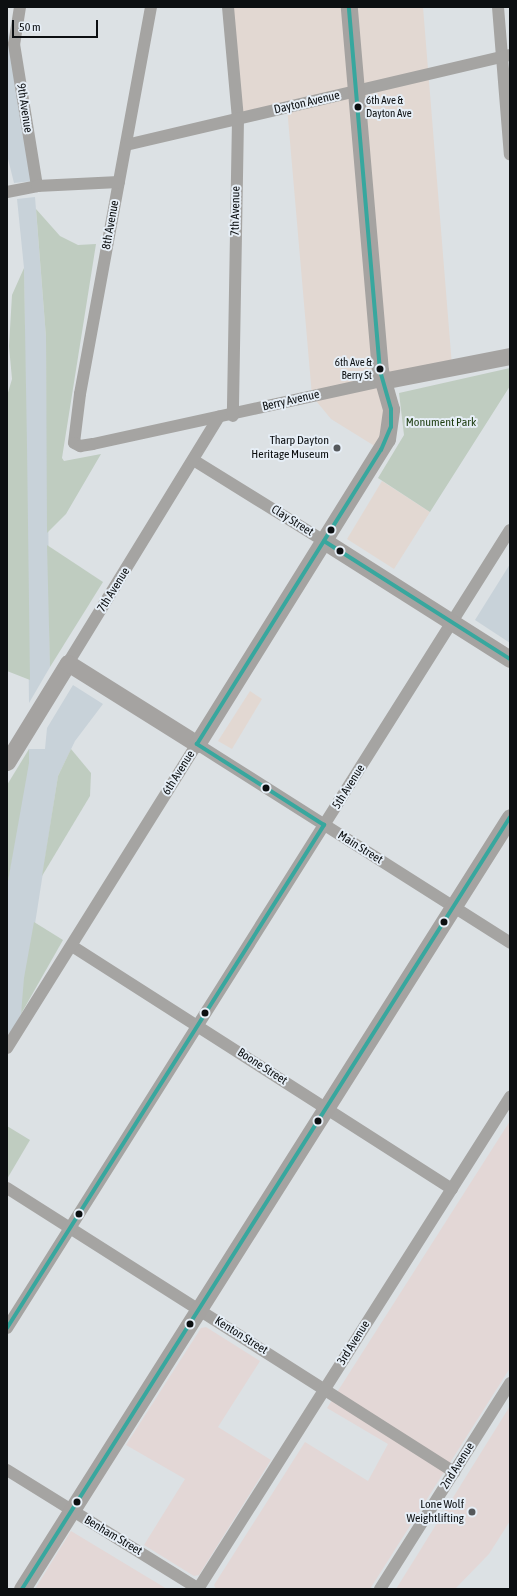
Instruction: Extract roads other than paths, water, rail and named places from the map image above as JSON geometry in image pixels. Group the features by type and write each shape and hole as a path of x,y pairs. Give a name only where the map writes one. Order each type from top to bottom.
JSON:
{"street":[{"name":"9th Avenue","path":"20,7 14,44 37,186"},
{"name":"8th Avenue","path":"74,443 80,394 151,7"},
{"name":"7th Avenue","path":"228,7 238,119 233,416"},
{"name":"6th Avenue","path":"7,1048 72,946 387,438 392,409 382,381 349,7"},
{"path":"498,7 506,56 510,154"},
{"name":"Dayton Avenue","path":"126,144 506,56"},
{"path":"7,192 37,186 119,182"},
{"name":"Berry Avenue","path":"74,443 94,444 219,417 233,416 312,396 382,381 510,356"},
{"name":"7th Avenue","path":"7,762 195,461 219,417"},
{"name":"Clay Street","path":"195,461 510,659"},
{"name":"5th Avenue","path":"7,1328 510,530"},
{"name":"Main Street","path":"68,663 510,943"},
{"path":"22,1589 324,1107 510,817"},
{"name":"Boone Street","path":"72,946 452,1189"},
{"name":"3rd Avenue","path":"199,1589 510,1098"},
{"name":"Kenton Street","path":"7,1188 454,1472"},
{"name":"2nd Avenue","path":"380,1589 510,1383"},
{"name":"Benham Street","path":"7,1470 199,1589"}],"place":[{"name":"6th Ave & Dayton Ave","path":"358,107"},
{"name":"6th Ave & Berry St","path":"380,369"},
{"name":"Tharp Dayton Heritage Museum","path":"337,448"},
{"name":"Lone Wolf Weightlifting","path":"472,1512"}],"park label":[{"name":"Monument Park","path":"441,423"}]}
